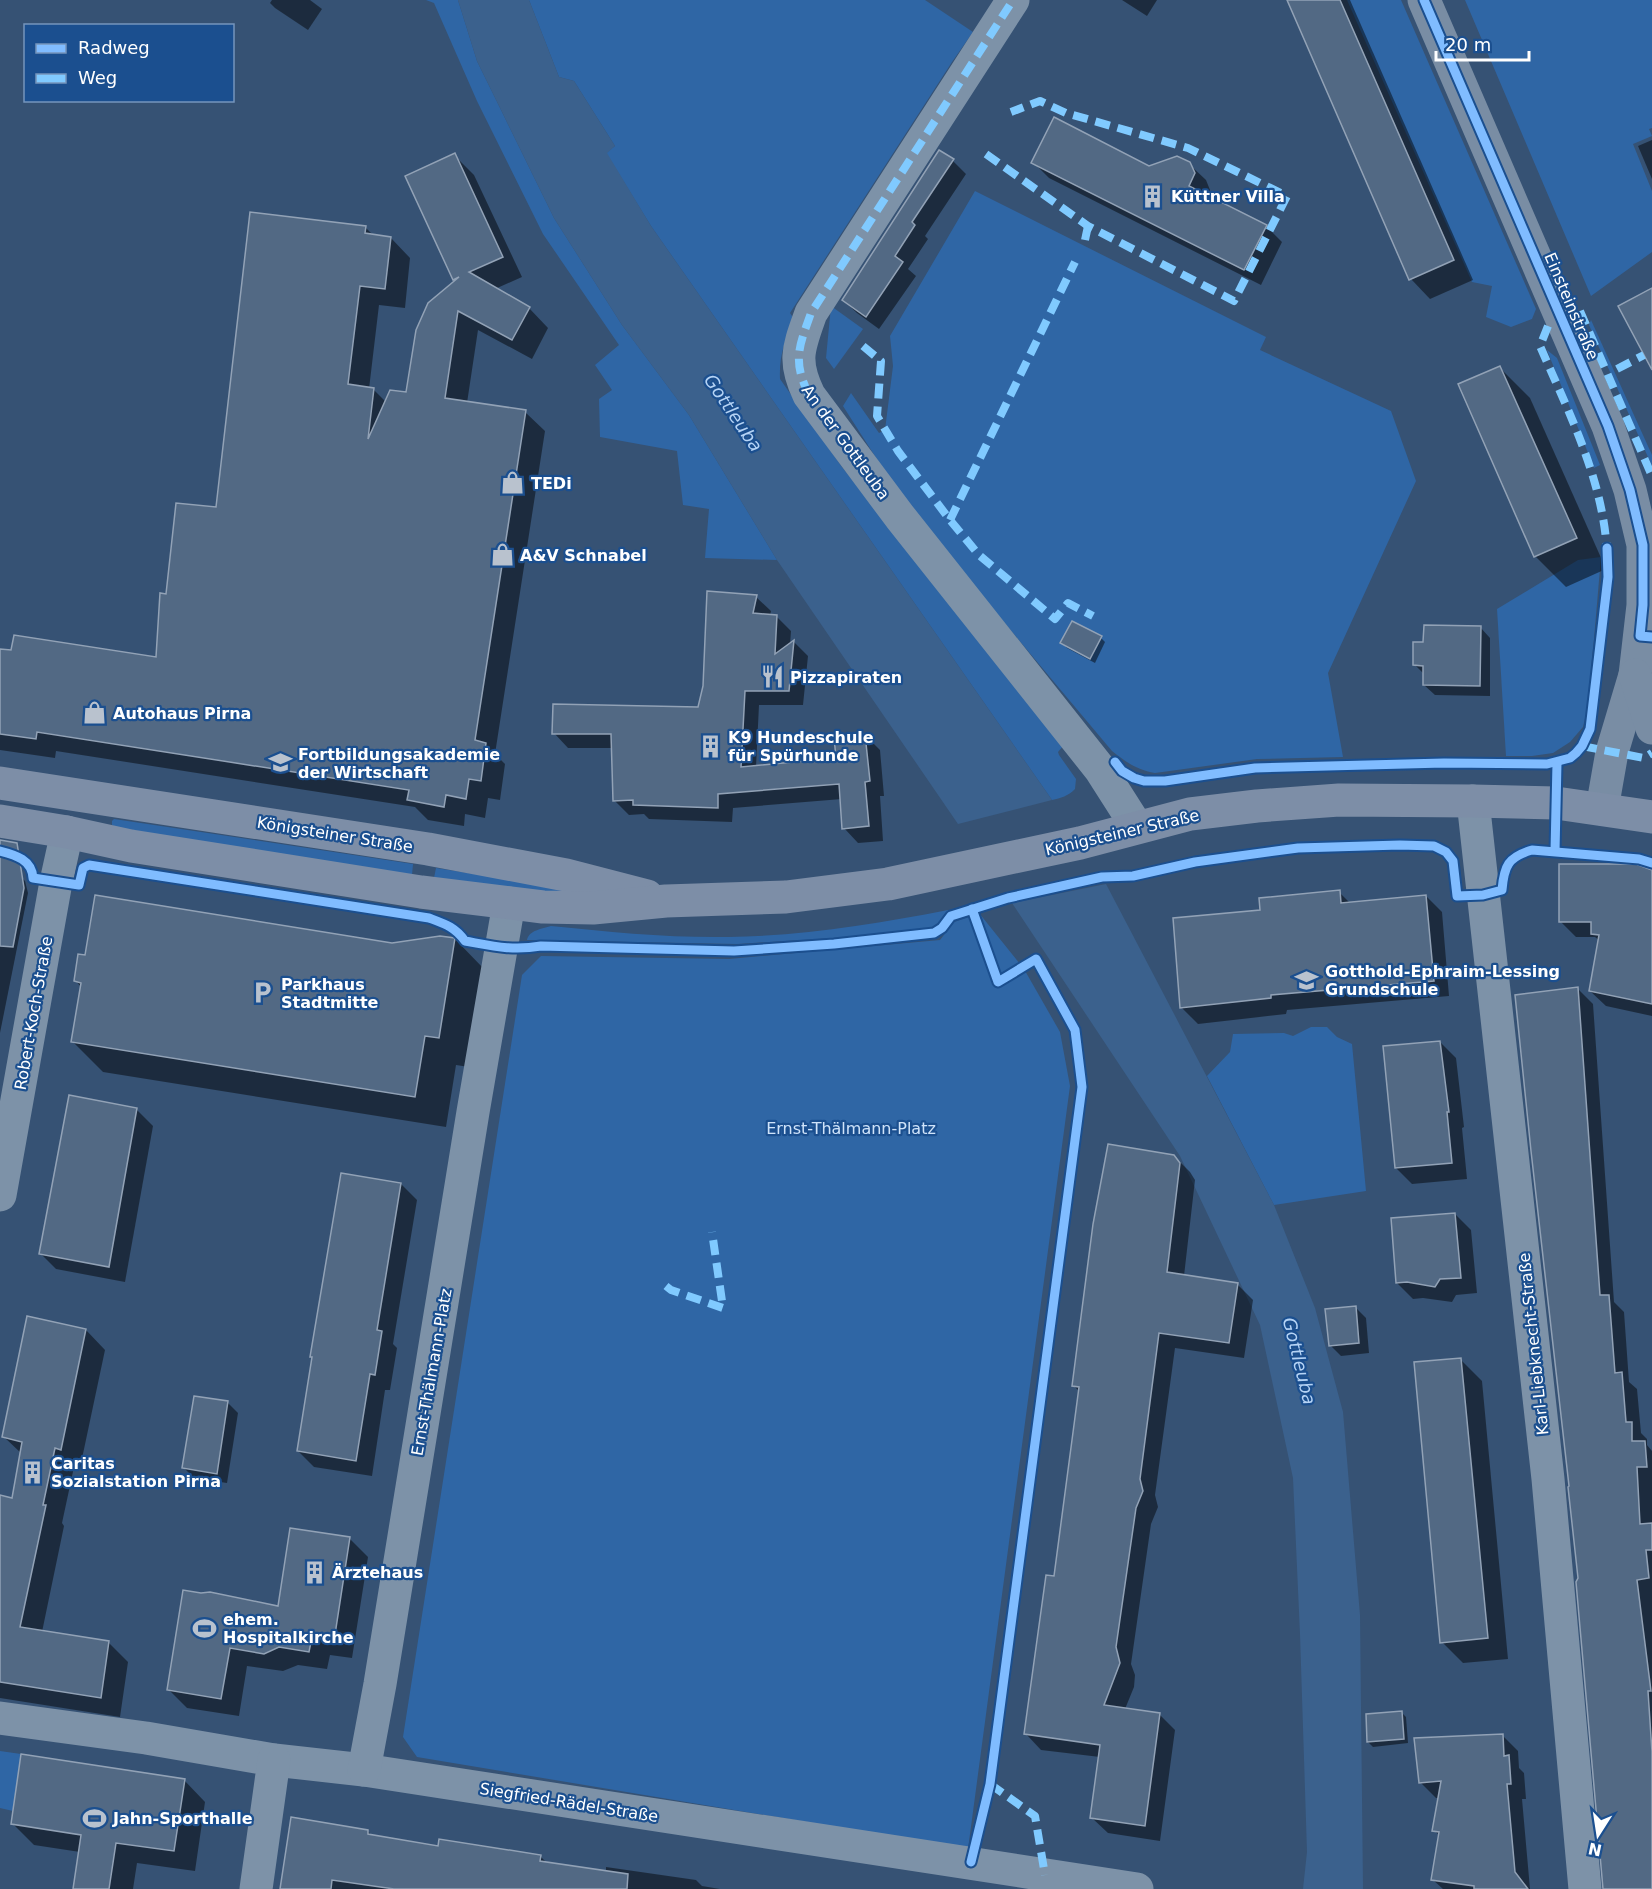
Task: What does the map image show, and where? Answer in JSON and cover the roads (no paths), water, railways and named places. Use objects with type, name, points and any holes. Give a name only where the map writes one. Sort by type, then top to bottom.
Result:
[{"type":"main road","name":"Einsteinstraße","points":[[1424,0],[1608,426],[1630,490],[1643,545],[1643,605],[1646,637],[1612,752],[1602,809]]},
{"type":"main road","points":[[1635,675],[1652,728]]},
{"type":"main road","name":"Königsteiner Straße","points":[[0,783],[428,849],[566,875],[666,901]]},
{"type":"main road","points":[[67,832],[74,796]]},
{"type":"main road","name":"Königsteiner Straße","points":[[0,821],[131,846],[421,892],[543,907],[592,908],[622,907],[666,901],[786,897],[888,884],[1080,843],[1190,814],[1257,806],[1339,800],[1556,803],[1652,817]]},
{"type":"street","name":"An der Gottleuba","points":[[1014,0],[811,313],[801,340],[798,363],[808,395],[900,516],[1100,769],[1137,827]]},
{"type":"street","name":"Karl-Liebknecht-Straße","points":[[1473,801],[1548,1479],[1585,1889]]},
{"type":"street","name":"Robert-Koch-Straße","points":[[0,1194],[67,832]]},
{"type":"street","name":"Ernst-Thälmann-Platz","points":[[364,1770],[500,948],[510,903]]},
{"type":"street","name":"Siegfried-Rädel-Straße","points":[[0,1718],[146,1738],[274,1760],[364,1770],[933,1859],[971,1862],[1088,1886],[1137,1889]]},
{"type":"street","points":[[256,1889],[274,1760]]},
{"type":"water","name":"Gottleuba","points":[[458,0],[529,0],[559,77],[574,81],[615,146],[607,153],[651,226],[1052,800],[958,824],[777,560],[689,415],[622,325],[554,218],[477,61]]},
{"type":"water","name":"Gottleuba","points":[[1106,884],[1274,1205],[1315,1308],[1343,1412],[1360,1615],[1363,1889],[1303,1889],[1307,1852],[1293,1478],[1260,1325],[1180,1156],[1012,903]]},
{"type":"place","name":"Küttner Villa","points":[[1153,196]]},
{"type":"place","name":"TEDi","points":[[513,483]]},
{"type":"place","name":"A&V Schnabel","points":[[502,555]]},
{"type":"place","name":"Pizzapiraten","points":[[772,677]]},
{"type":"place","name":"Autohaus Pirna","points":[[95,713]]},
{"type":"place","name":"K9 Hundeschule für Spürhunde","points":[[710,746]]},
{"type":"place","name":"Fortbildungsakademie der Wirtschaft","points":[[280,763]]},
{"type":"place","name":"Gotthold-Ephraim-Lessing Grundschule","points":[[1307,980]]},
{"type":"place","name":"Parkhaus Stadtmitte","points":[[263,993]]},
{"type":"place","name":"Caritas Sozialstation Pirna","points":[[33,1472]]},
{"type":"place","name":"Ärztehaus","points":[[314,1572]]},
{"type":"place","name":"ehem. Hospitalkirche","points":[[205,1628]]},
{"type":"place","name":"Jahn-Sporthalle","points":[[95,1818]]}]
